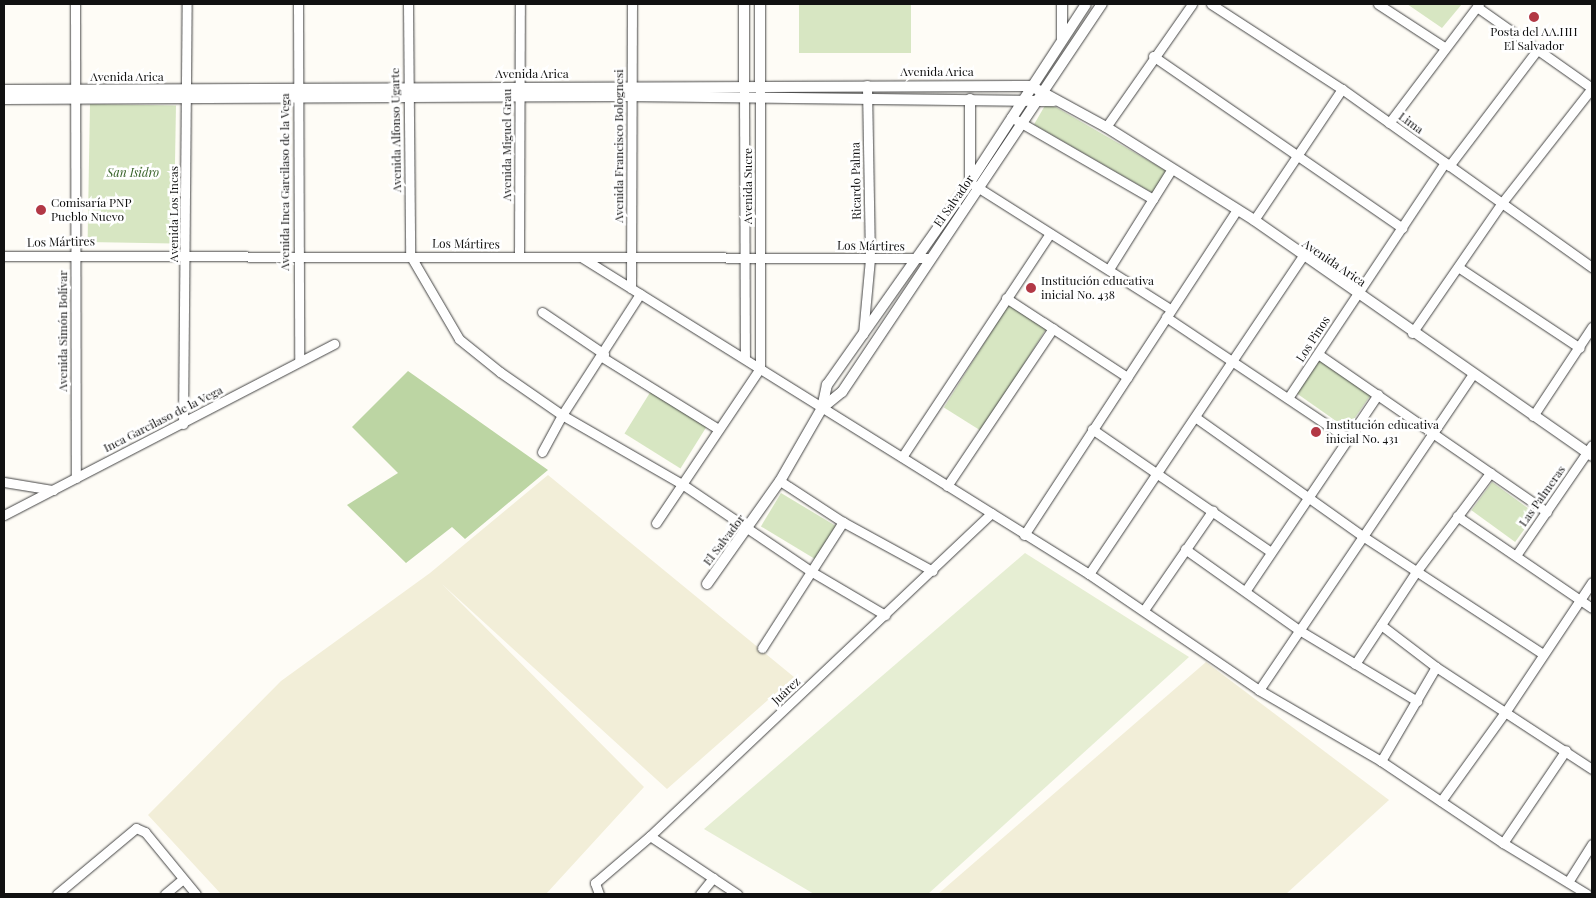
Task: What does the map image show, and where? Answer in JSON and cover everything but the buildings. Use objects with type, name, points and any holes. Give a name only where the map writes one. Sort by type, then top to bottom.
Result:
[{"type":"street","name":"Avenida Simón Bolívar","points":[[75,4],[76,478]]},
{"type":"street","name":"Avenida Los Incas","points":[[183,424],[187,255],[187,4]]},
{"type":"street","name":"Avenida Inca Garcilaso de la Vega","points":[[298,4],[299,361]]},
{"type":"street","name":"Avenida Alfonso Ugarte","points":[[408,4],[410,256]]},
{"type":"street","name":"Avenida Miguel Grau","points":[[520,4],[520,256]]},
{"type":"street","name":"Avenida Francisco Bolognesi","points":[[631,288],[632,4]]},
{"type":"street","name":"Avenida Sucre","points":[[744,4],[745,358]]},
{"type":"street","name":"Avenida Sucre","points":[[760,4],[760,368]]},
{"type":"street","points":[[1062,4],[1062,39]]},
{"type":"street","name":"El Salvador","points":[[822,408],[842,392],[974,185],[1011,117],[1086,4]]},
{"type":"street","name":"El Salvador","points":[[707,584],[748,530],[780,481],[822,408],[827,385],[915,259],[1023,123],[1102,4]]},
{"type":"street","points":[[1106,126],[1153,56],[1192,4]]},
{"type":"street","name":"Lima","points":[[1211,4],[1342,89],[1592,267]]},
{"type":"street","points":[[1378,4],[1444,48]]},
{"type":"street","points":[[1389,123],[1444,48],[1478,6],[1592,88],[1501,204],[1412,333]]},
{"type":"street","name":"Los Pinos","points":[[1288,398],[1402,228],[1447,165],[1537,50]]},
{"type":"street","points":[[1153,56],[1402,228]]},
{"type":"street","name":"Avenida Arica","points":[[760,92],[867,85],[1031,86],[1046,91],[1054,101],[1106,126],[1171,170],[1236,211],[1254,220],[1302,257],[1358,294],[1472,375],[1590,451]]},
{"type":"street","name":"Ricardo Palma","points":[[863,336],[870,258],[867,85]]},
{"type":"street","points":[[1254,220],[1342,89]]},
{"type":"street","name":"Avenida Arica","points":[[4,90],[75,94]]},
{"type":"street","name":"Avenida Arica","points":[[4,99],[75,94],[632,91],[760,92],[867,98],[1022,100],[1037,103],[1054,101]]},
{"type":"street","points":[[970,99],[974,185],[1109,269],[1232,361],[1348,439]]},
{"type":"street","points":[[1011,117],[1153,199]]},
{"type":"street","points":[[1109,269],[1171,170]]},
{"type":"street","points":[[1024,535],[1236,211]]},
{"type":"street","points":[[902,457],[1050,233]]},
{"type":"street","name":"Los Mártires","points":[[4,256],[75,254],[929,258]]},
{"type":"street","points":[[410,256],[459,339],[500,372],[562,415],[682,484],[812,572],[885,615]]},
{"type":"street","points":[[581,257],[1089,574],[1259,690],[1381,761],[1503,843],[1587,894]]},
{"type":"street","points":[[1089,574],[1302,257]]},
{"type":"street","points":[[1458,267],[1580,348]]},
{"type":"street","points":[[542,452],[562,415],[603,355],[640,294]]},
{"type":"street","points":[[1006,298],[1127,377]]},
{"type":"street","points":[[542,312],[603,355],[718,429]]},
{"type":"street","points":[[947,486],[1053,328]]},
{"type":"street","points":[[1533,416],[1592,328]]},
{"type":"street","name":"Inca Garcilaso de la Vega","points":[[4,515],[183,424],[334,344]]},
{"type":"street","points":[[1318,354],[1434,431],[1490,473],[1547,512]]},
{"type":"street","points":[[656,523],[760,368]]},
{"type":"street","points":[[1259,690],[1361,535],[1472,375]]},
{"type":"street","points":[[1246,590],[1378,394]]},
{"type":"street","points":[[1195,416],[1361,535],[1543,654]]},
{"type":"street","points":[[1092,429],[1157,471],[1271,552]]},
{"type":"street","name":"Las Palmeras","points":[[1517,554],[1590,451]]},
{"type":"street","points":[[1355,664],[1416,572],[1490,473]]},
{"type":"street","points":[[780,481],[843,522],[933,571]]},
{"type":"street","points":[[4,482],[53,490]]},
{"type":"street","points":[[1144,610],[1213,510]]},
{"type":"street","name":"Juárez","points":[[599,894],[595,883],[650,836],[933,571],[991,513]]},
{"type":"street","points":[[1457,516],[1517,554],[1592,608]]},
{"type":"street","points":[[762,648],[843,522]]},
{"type":"street","points":[[1186,549],[1246,590],[1299,630],[1417,701]]},
{"type":"street","points":[[1441,801],[1506,711],[1592,582]]},
{"type":"street","points":[[1381,625],[1436,667],[1592,768]]},
{"type":"street","points":[[1381,761],[1436,667]]},
{"type":"street","points":[[1503,843],[1566,750]]},
{"type":"street","points":[[57,894],[136,828],[145,832],[196,894]]},
{"type":"street","points":[[650,836],[737,894]]},
{"type":"street","points":[[1568,882],[1592,844]]},
{"type":"street","points":[[700,894],[713,878]]},
{"type":"street","points":[[165,894],[183,879]]},
{"type":"shaded area","points":[[548,475],[794,677],[667,789],[442,584],[644,787],[546,894],[221,894],[148,815],[281,681],[430,573]]},
{"type":"shaded area","points":[[1206,662],[1389,800],[1286,894],[938,894]]},
{"type":"green space","points":[[799,4],[911,4],[911,53],[799,53]]},
{"type":"green space","points":[[1407,4],[1462,4],[1442,28]]},
{"type":"green space","points":[[1047,102],[1166,170],[1153,193],[1034,125]]},
{"type":"green space","name":"San Isidro","points":[[90,104],[176,106],[174,243],[88,242]]},
{"type":"green space","points":[[1008,305],[1046,329],[982,431],[944,408]]},
{"type":"green space","points":[[1319,359],[1371,395],[1347,429],[1295,393]]},
{"type":"green space","points":[[408,371],[548,470],[465,539],[452,527],[406,563],[347,505],[398,473],[352,427]]},
{"type":"green space","points":[[651,391],[707,426],[680,468],[625,433]]},
{"type":"green space","points":[[1492,482],[1536,514],[1515,542],[1471,510]]},
{"type":"green space","points":[[781,493],[838,527],[817,560],[761,526]]},
{"type":"green space","points":[[1025,553],[1189,657],[928,894],[814,894],[704,829]]},
{"type":"place","name":"Posta del AA.HH El Salvador","points":[[1534,17]]},
{"type":"place","name":"Comisaría PNP Pueblo Nuevo","points":[[41,210]]},
{"type":"place","name":"Institución educativa inicial No. 438","points":[[1031,288]]},
{"type":"place","name":"Institución educativa inicial No. 431","points":[[1316,432]]}]
